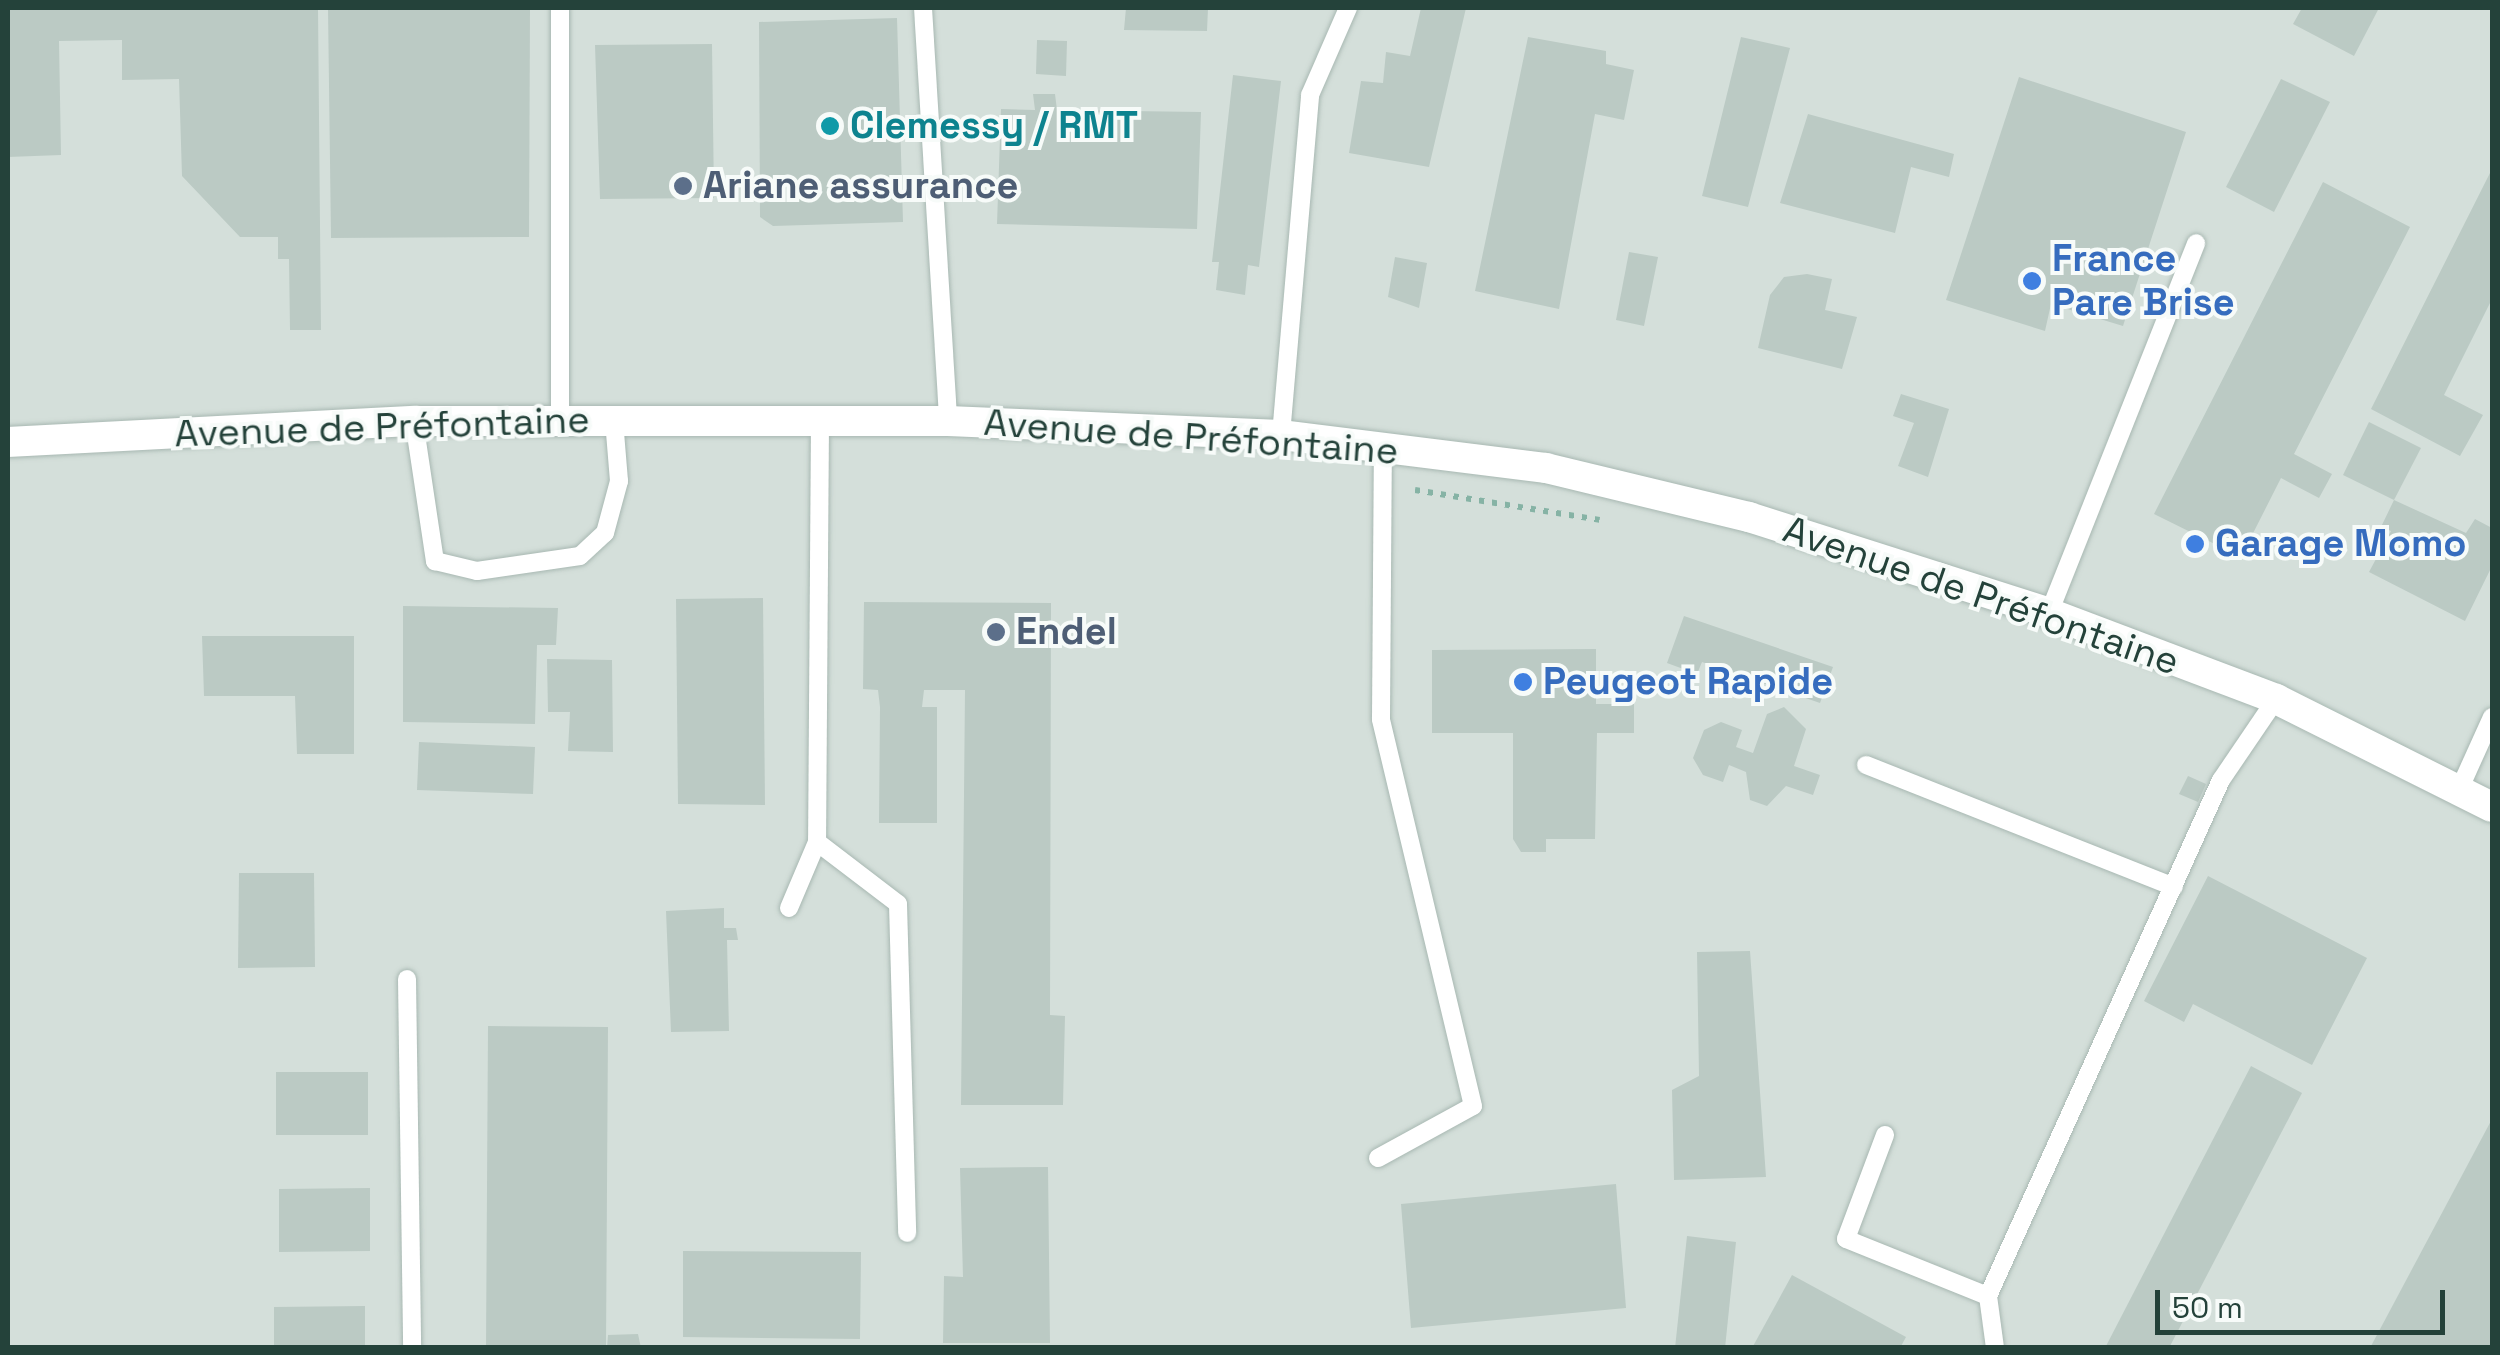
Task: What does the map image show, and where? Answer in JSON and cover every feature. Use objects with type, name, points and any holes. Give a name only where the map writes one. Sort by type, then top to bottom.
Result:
[{"type":"main road","name":"Avenue de Préfontaine","points":[[8,442],[414,421],[948,421],[1281,435],[1546,468],[1749,517],[2048,614],[2276,699],[2492,808]]},
{"type":"lane","points":[[560,8],[560,420]]},
{"type":"lane","points":[[922,8],[948,421]]},
{"type":"lane","points":[[1281,435],[1310,95],[1348,8]]},
{"type":"lane","points":[[2048,614],[2196,243]]},
{"type":"lane","points":[[414,421],[434,562],[477,572],[580,556],[605,533],[619,482],[614,420]]},
{"type":"lane","points":[[789,908],[817,842],[820,421]]},
{"type":"lane","points":[[1378,1158],[1473,1106],[1381,719],[1383,447]]},
{"type":"lane","points":[[1995,1348],[1988,1296],[2221,780],[2276,699]]},
{"type":"lane","points":[[2459,790],[2492,717]]},
{"type":"lane","points":[[1866,765],[2174,887]]},
{"type":"lane","points":[[817,842],[898,904],[907,1232]]},
{"type":"lane","points":[[407,980],[412,1348]]},
{"type":"lane","points":[[1884,1135],[1846,1240],[1988,1296]]},
{"type":"path","points":[[1383,485],[1624,524]]},
{"type":"shaded area","points":[[8,8],[2492,8],[2492,1347],[8,1348]]},
{"type":"building","points":[[8,8],[318,8],[321,330],[290,330],[289,259],[278,259],[278,237],[240,237],[182,176],[179,79],[122,80],[122,40],[59,41],[61,155],[8,157]]},
{"type":"building","points":[[328,8],[530,8],[529,237],[331,238]]},
{"type":"building","points":[[1126,8],[1208,8],[1207,31],[1124,30]]},
{"type":"building","points":[[1421,8],[1466,8],[1429,167],[1349,153],[1361,81],[1383,83],[1386,52],[1410,56]]},
{"type":"building","points":[[2302,8],[2379,8],[2354,56],[2293,24]]},
{"type":"building","name":"Clemessy / RMT","points":[[897,18],[903,222],[773,226],[760,217],[759,22]]},
{"type":"building","points":[[1528,37],[1606,51],[1606,64],[1634,70],[1624,120],[1595,114],[1559,309],[1475,291]]},
{"type":"building","points":[[1741,37],[1790,48],[1748,207],[1702,196]]},
{"type":"building","points":[[1037,40],[1067,41],[1066,76],[1036,74]]},
{"type":"building","points":[[712,44],[714,198],[600,199],[595,45]]},
{"type":"building","points":[[1233,75],[1281,81],[1259,267],[1248,265],[1245,295],[1216,290],[1219,262],[1212,262]]},
{"type":"building","points":[[2019,77],[2186,132],[2123,326],[2051,304],[2045,331],[1946,300]]},
{"type":"building","points":[[2281,79],[2330,102],[2274,212],[2226,187]]},
{"type":"building","points":[[1033,94],[1055,94],[1057,110],[1201,112],[1197,229],[997,224],[1001,109],[1035,110]]},
{"type":"building","points":[[1808,114],[1954,154],[1949,177],[1911,167],[1895,233],[1780,203]]},
{"type":"building","points":[[2492,169],[2492,299],[2444,395],[2483,415],[2460,456],[2371,409]]},
{"type":"building","points":[[2323,182],[2410,227],[2294,454],[2332,474],[2319,498],[2281,478],[2241,557],[2154,514]]},
{"type":"building","points":[[1629,252],[1658,257],[1644,326],[1616,320]]},
{"type":"building","points":[[1395,257],[1427,263],[1419,308],[1388,297]]},
{"type":"building","points":[[1807,274],[1832,279],[1825,310],[1857,317],[1842,369],[1758,348],[1770,295],[1784,277]]},
{"type":"building","points":[[1901,394],[1949,409],[1928,477],[1898,466],[1914,423],[1893,416]]},
{"type":"building","points":[[2369,422],[2421,448],[2394,500],[2343,475]]},
{"type":"building","points":[[2394,500],[2466,533],[2475,519],[2492,528],[2492,566],[2465,621],[2369,572],[2391,531],[2381,527]]},
{"type":"building","points":[[763,598],[765,805],[678,804],[676,599]]},
{"type":"building","points":[[864,602],[1051,603],[1050,1015],[1065,1016],[1063,1105],[961,1105],[965,690],[924,690],[922,707],[937,707],[937,823],[879,823],[880,707],[878,690],[863,689]]},
{"type":"building","points":[[403,606],[558,608],[556,645],[537,645],[535,724],[403,722]]},
{"type":"building","points":[[1684,616],[1833,667],[1820,703],[1702,662],[1697,674],[1667,663]]},
{"type":"building","points":[[202,636],[354,636],[354,754],[297,754],[295,696],[204,696]]},
{"type":"building","points":[[1596,649],[1596,704],[1634,704],[1634,733],[1597,733],[1595,839],[1546,839],[1546,852],[1521,852],[1513,839],[1513,733],[1432,733],[1432,650]]},
{"type":"building","points":[[547,659],[612,660],[613,752],[568,751],[570,712],[548,712]]},
{"type":"building","points":[[1784,707],[1806,729],[1794,766],[1820,775],[1813,795],[1786,786],[1767,806],[1750,800],[1746,772],[1729,765],[1723,782],[1703,775],[1693,758],[1704,730],[1721,722],[1742,730],[1736,747],[1753,753],[1767,714]]},
{"type":"building","points":[[419,742],[535,747],[533,794],[417,790]]},
{"type":"building","points":[[2188,776],[2206,784],[2198,802],[2179,794]]},
{"type":"building","points":[[239,873],[314,873],[315,967],[238,968]]},
{"type":"building","points":[[2208,876],[2367,958],[2312,1065],[2193,1004],[2184,1022],[2144,1001]]},
{"type":"building","points":[[724,908],[724,928],[736,928],[738,940],[727,940],[729,1031],[671,1032],[666,911]]},
{"type":"building","points":[[1750,951],[1766,1177],[1674,1180],[1672,1090],[1699,1076],[1697,952]]},
{"type":"building","points":[[488,1026],[608,1027],[606,1348],[486,1348]]},
{"type":"building","points":[[2251,1066],[2302,1093],[2169,1348],[2105,1348]]},
{"type":"building","points":[[276,1072],[368,1072],[368,1135],[276,1135]]},
{"type":"building","points":[[2492,1119],[2492,1348],[2370,1348]]},
{"type":"building","points":[[1048,1167],[1050,1343],[943,1343],[944,1276],[963,1277],[960,1168]]},
{"type":"building","points":[[1616,1184],[1626,1308],[1411,1328],[1401,1204]]},
{"type":"building","points":[[370,1188],[370,1251],[279,1252],[279,1189]]},
{"type":"building","points":[[1687,1236],[1736,1242],[1725,1348],[1675,1348]]},
{"type":"building","points":[[683,1251],[861,1252],[860,1339],[683,1337]]},
{"type":"building","points":[[1792,1275],[1906,1337],[1900,1348],[1752,1348]]},
{"type":"building","points":[[365,1306],[365,1348],[274,1348],[274,1307]]},
{"type":"building","points":[[638,1334],[641,1348],[607,1348],[608,1335]]},
{"type":"place","name":"Clemessy / RMT","points":[[830,126]]},
{"type":"place","name":"Ariane assurance","points":[[683,186]]},
{"type":"place","name":"France Pare Brise","points":[[2032,281]]},
{"type":"place","name":"Garage Momo","points":[[2195,544]]},
{"type":"place","name":"Endel","points":[[996,632]]},
{"type":"place","name":"Peugeot Rapide","points":[[1523,682]]}]
